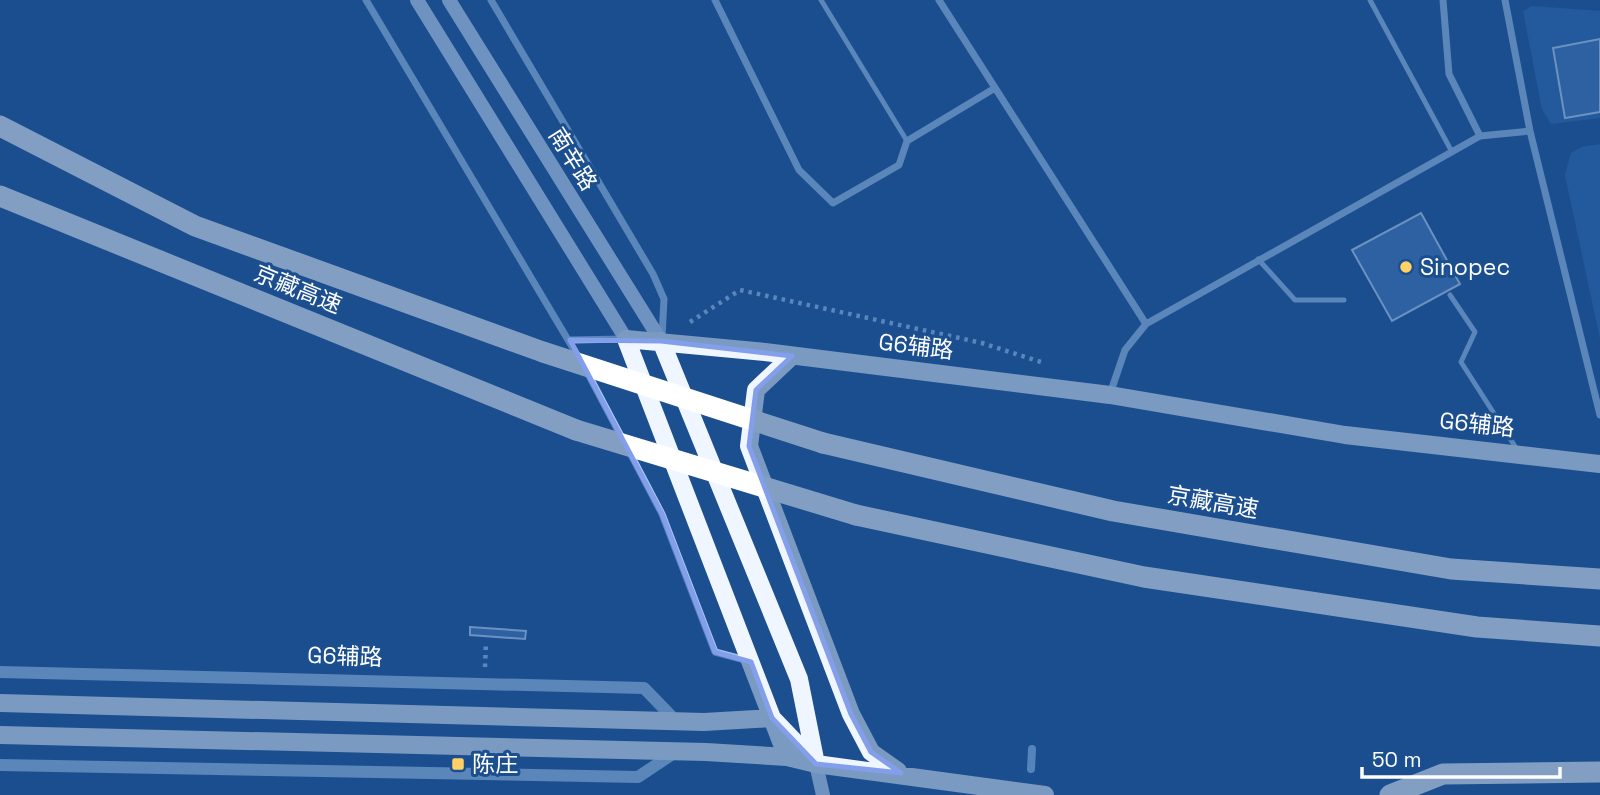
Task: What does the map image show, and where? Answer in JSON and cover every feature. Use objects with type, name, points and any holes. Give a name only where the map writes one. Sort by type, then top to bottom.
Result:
[{"type":"highway","name":"京藏高速","points":[[0,126],[195,226],[543,352],[823,443],[1113,511],[1451,569],[1600,579]]},
{"type":"highway","name":"京藏高速","points":[[0,196],[576,429],[856,515],[1144,577],[1478,627],[1600,636]]},
{"type":"highway","points":[[1390,795],[1443,774],[1600,772]]},
{"type":"main road","points":[[417,0],[626,339],[787,757]]},
{"type":"main road","name":"南辛路","points":[[449,0],[661,341]]},
{"type":"main road","name":"G6辅路","points":[[626,339],[792,356],[1110,395],[1345,435],[1600,464]]},
{"type":"main road","points":[[661,341],[799,679],[823,795]]},
{"type":"main road","points":[[792,356],[756,390],[749,446],[851,714],[871,752],[901,773]]},
{"type":"main road","points":[[0,703],[676,721],[772,718],[816,764]]},
{"type":"main road","points":[[0,735],[677,751],[787,757],[816,764],[901,773],[1045,795]]},
{"type":"street","points":[[366,0],[570,340],[662,514],[715,652],[751,662]]},
{"type":"street","points":[[491,0],[653,274],[664,299],[661,341]]},
{"type":"street","points":[[715,0],[799,170],[833,203],[899,165],[907,141],[995,88]]},
{"type":"street","points":[[939,0],[1146,324]]},
{"type":"street","points":[[1443,0],[1449,74],[1480,136]]},
{"type":"street","points":[[1505,0],[1530,131],[1600,415]]},
{"type":"street","points":[[1110,395],[1125,350],[1146,324],[1258,258],[1480,136],[1530,131]]},
{"type":"street","points":[[570,340],[626,339]]},
{"type":"street","name":"G6辅路","points":[[0,672],[644,688],[676,721]]},
{"type":"street","points":[[0,765],[638,777],[677,751]]},
{"type":"lane","points":[[821,0],[907,141]]},
{"type":"lane","points":[[1370,0],[1452,152]]},
{"type":"lane","points":[[1258,258],[1295,300],[1344,300]]},
{"type":"lane","points":[[1450,295],[1475,332],[1461,362],[1520,453]]},
{"type":"highlighted area","points":[[570,340],[661,341],[792,356],[756,390],[749,446],[851,714],[871,752],[901,773],[816,764],[772,718],[751,662],[715,652],[662,514]]},
{"type":"shaded area","points":[[1532,6],[1600,11],[1600,118],[1551,124],[1542,109],[1523,11]]},
{"type":"shaded area","points":[[1600,144],[1600,339],[1565,175],[1571,153],[1582,147]]},
{"type":"building","points":[[1600,39],[1600,112],[1565,118],[1553,48]]},
{"type":"building","name":"Sinopec","points":[[1421,213],[1460,284],[1392,321],[1352,250]]},
{"type":"building","points":[[470,627],[526,631],[525,639],[470,635]]},
{"type":"waterway","points":[[1031,769],[1032,749]]},
{"type":"place","name":"Sinopec","points":[[1406,267]]},
{"type":"place","name":"陈庄","points":[[458,764]]}]
